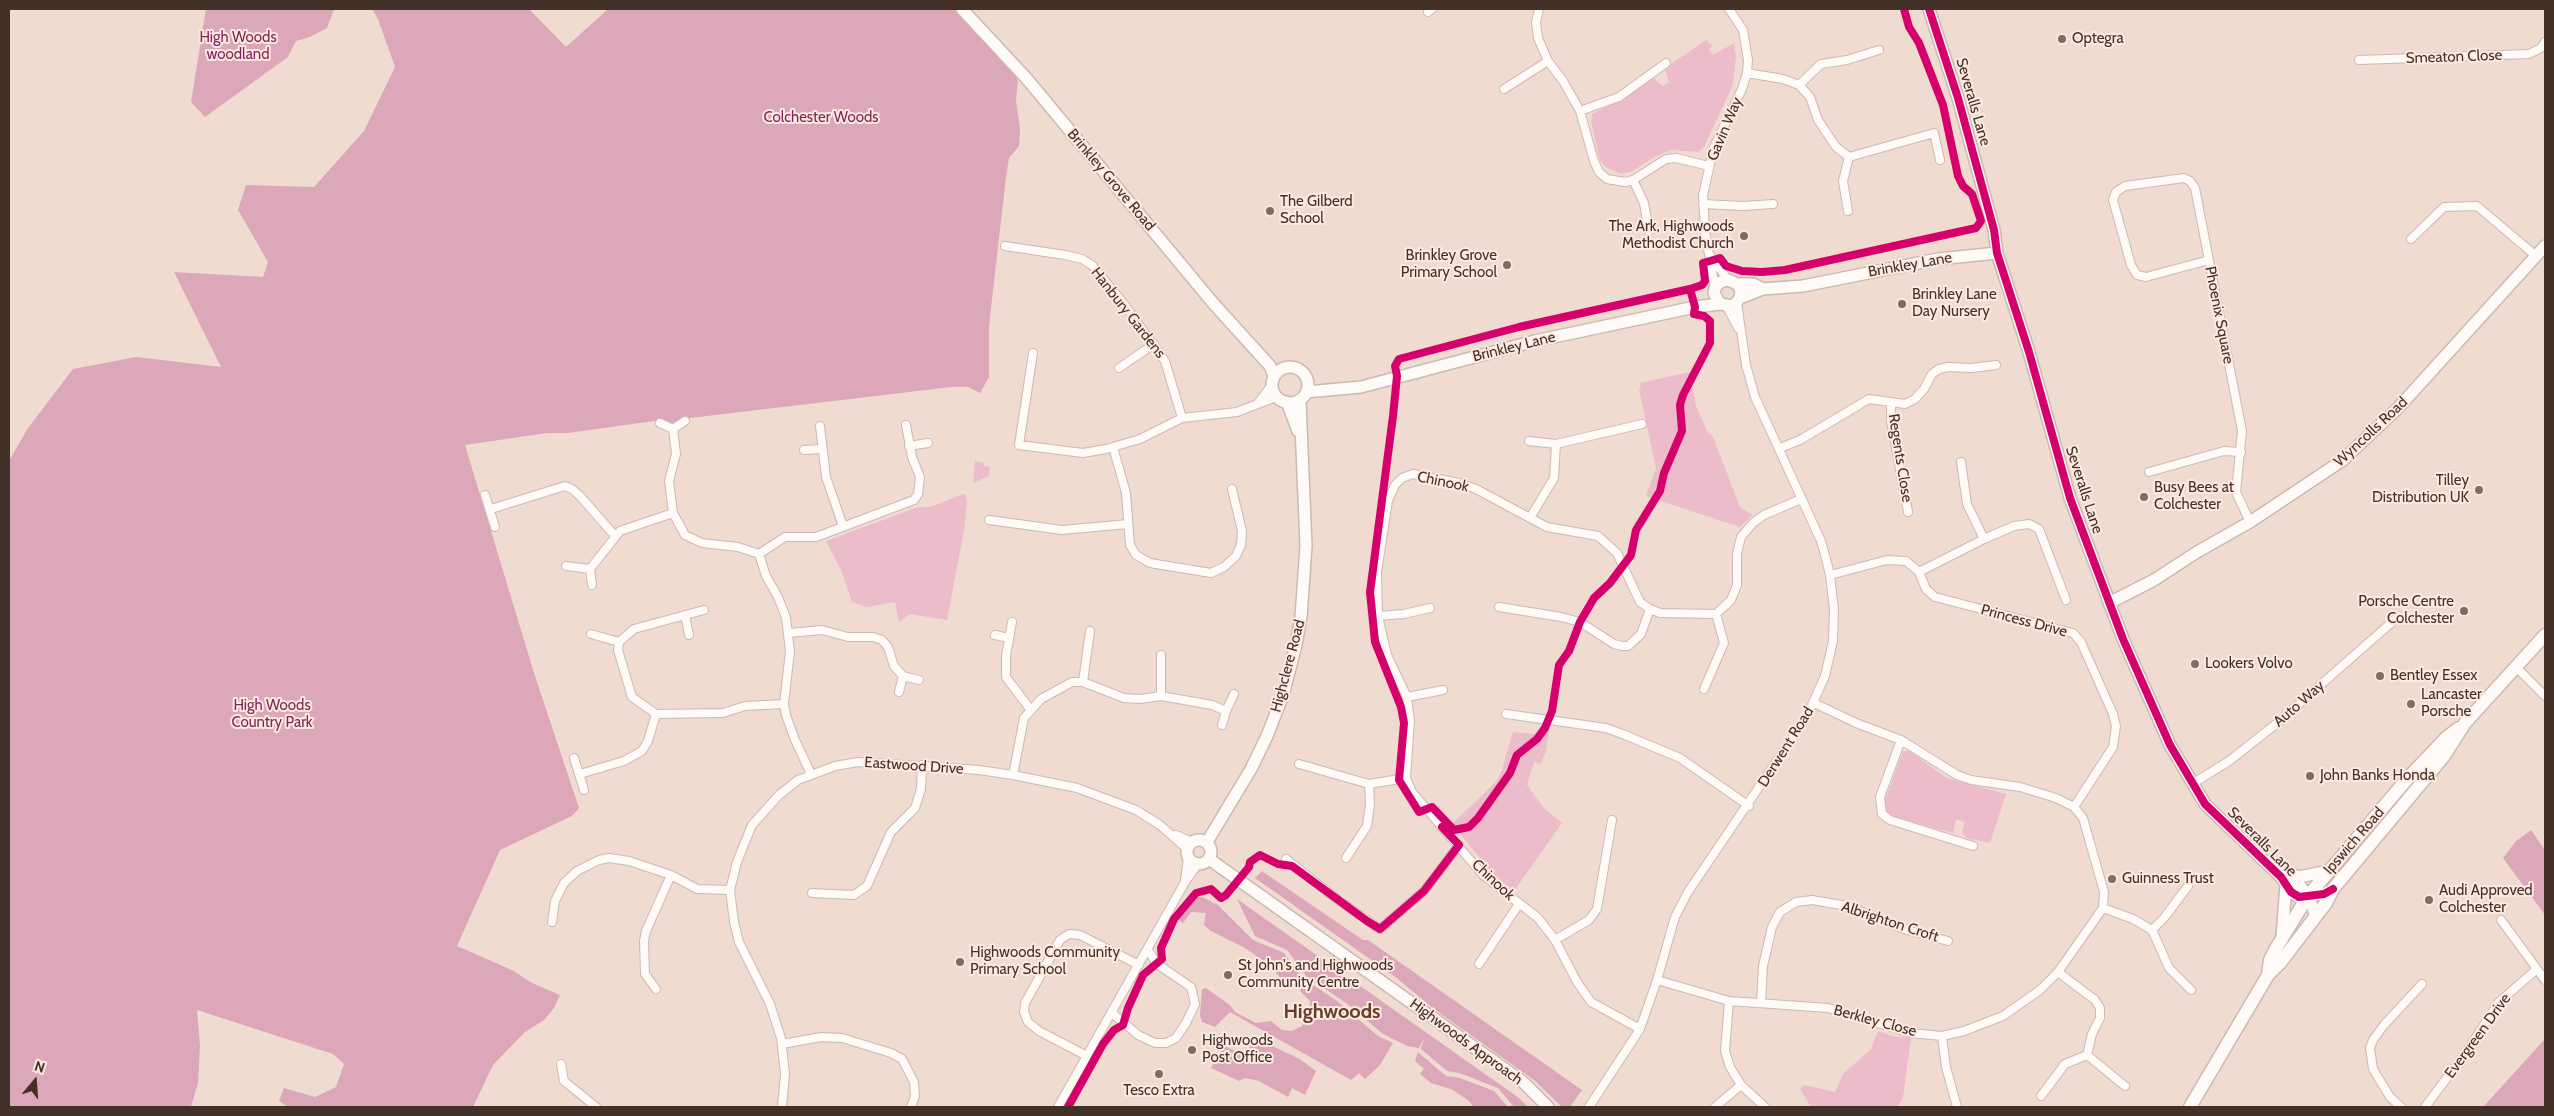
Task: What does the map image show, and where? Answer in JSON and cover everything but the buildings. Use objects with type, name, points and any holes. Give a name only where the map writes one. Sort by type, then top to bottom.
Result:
[{"type":"main road","name":"Ipswich Road","points":[[2268,975],[2270,960],[2282,937],[2308,896],[2328,871],[2447,737],[2465,723],[2545,635]]},
{"type":"main road","name":"Ipswich Road","points":[[2190,1107],[2268,975],[2280,963],[2316,916],[2331,896],[2333,889],[2444,756],[2465,723]]},
{"type":"street","name":"Brinkley Grove Road","points":[[962,9],[1026,79],[1257,354],[1270,366],[1273,380],[1282,400]]},
{"type":"street","points":[[1539,9],[1536,22],[1538,38],[1548,61],[1563,81],[1580,111],[1599,172],[1616,181],[1634,180],[1666,159],[1676,158],[1709,166]]},
{"type":"street","name":"Gavin Way","points":[[1715,290],[1705,232],[1703,204],[1714,147],[1747,73],[1748,60],[1743,30],[1729,9]]},
{"type":"street","name":"Severalls Lane","points":[[1929,9],[1961,107],[1994,230],[1998,253],[2029,352],[2070,498],[2109,603],[2170,745],[2205,804],[2298,897],[2308,896]]},
{"type":"street","name":"Smeaton Close","points":[[2359,60],[2529,54],[2540,48],[2545,42]]},
{"type":"street","points":[[1799,85],[1821,64],[1847,60],[1879,50]]},
{"type":"street","points":[[1504,89],[1548,61]]},
{"type":"street","points":[[1580,111],[1619,97],[1666,63]]},
{"type":"street","points":[[1747,73],[1782,79],[1799,85],[1810,97],[1818,120],[1836,147],[1849,156],[1934,133],[1940,160]]},
{"type":"street","points":[[1848,211],[1843,181],[1849,156]]},
{"type":"street","name":"Phoenix Square","points":[[2209,260],[2146,277],[2137,275],[2131,265],[2113,200],[2116,192],[2125,186],[2184,178],[2190,181],[2195,188],[2209,260],[2242,431],[2236,492],[2250,522]]},
{"type":"street","points":[[1634,180],[1644,203],[1649,231]]},
{"type":"street","points":[[1703,204],[1743,206],[1773,204]]},
{"type":"street","points":[[2411,239],[2444,207],[2477,206],[2536,256]]},
{"type":"street","name":"Hanbury Gardens","points":[[1005,246],[1066,254],[1082,259],[1092,265],[1124,304],[1165,361],[1182,418]]},
{"type":"street","name":"Wyncolls Road","points":[[2109,603],[2154,580],[2250,522],[2316,480],[2364,443],[2545,246]]},
{"type":"street","name":"Brinkley Lane","points":[[1304,392],[1361,387],[1535,341],[1695,307],[1731,303],[1763,289],[1803,286],[1938,260],[1998,253]]},
{"type":"street","points":[[1709,254],[1740,290],[1731,303],[1715,290]]},
{"type":"street","name":"Brinkley Lane","points":[[1695,307],[1715,290],[1720,282],[1753,284],[1763,289]]},
{"type":"street","name":"Derwent Road","points":[[1589,1107],[1640,1029],[1657,980],[1670,933],[1682,904],[1748,806],[1814,702],[1824,676],[1833,641],[1834,610],[1830,575],[1821,541],[1755,397],[1740,332],[1731,303]]},
{"type":"street","points":[[1119,368],[1154,344]]},
{"type":"street","points":[[1033,353],[1018,445],[1083,452],[1113,447],[1140,439],[1182,418],[1237,412],[1257,404],[1282,400],[1304,392]]},
{"type":"street","name":"Brinkley Grove Road","points":[[1257,354],[1274,360],[1285,368],[1298,369],[1304,392]]},
{"type":"street","name":"Regents Close","points":[[1780,448],[1800,440],[1869,399],[1879,399],[1892,404],[1905,404],[1915,399],[1924,389],[1932,374],[1939,369],[1948,366],[1971,368],[1996,365]]},
{"type":"street","points":[[1257,404],[1273,380],[1285,368]]},
{"type":"street","name":"Highclere Road","points":[[1207,842],[1251,769],[1267,736],[1283,695],[1296,645],[1302,610],[1306,546],[1302,442],[1304,392]]},
{"type":"street","name":"Highclere Road","points":[[1282,400],[1302,442]]},
{"type":"street","name":"Regents Close","points":[[1892,404],[1891,421],[1897,444],[1908,512]]},
{"type":"street","points":[[673,429],[684,421]]},
{"type":"street","points":[[660,423],[673,429]]},
{"type":"street","points":[[1528,441],[1556,444],[1642,424]]},
{"type":"street","points":[[760,554],[784,537],[816,537],[914,500],[920,484],[909,446],[906,425]]},
{"type":"street","points":[[820,426],[826,477],[843,526]]},
{"type":"street","points":[[673,429],[676,454],[669,481],[673,512],[685,536],[693,541],[738,547],[760,554]]},
{"type":"street","points":[[909,446],[928,443]]},
{"type":"street","points":[[1530,518],[1554,478],[1556,444]]},
{"type":"street","points":[[1113,447],[1126,493],[1130,544],[1136,555],[1150,563],[1170,568],[1211,573],[1224,567],[1236,556],[1241,545],[1242,530],[1232,489]]},
{"type":"street","points":[[804,450],[822,449]]},
{"type":"street","points":[[2149,472],[2224,451],[2240,452]]},
{"type":"street","points":[[1961,462],[1968,504],[1984,539]]},
{"type":"street","name":"Chinook","points":[[1640,1029],[1610,1015],[1590,1002],[1555,940],[1538,918],[1483,875],[1412,792],[1406,778],[1410,721],[1407,697],[1387,655],[1378,616],[1377,572],[1388,501],[1395,485],[1402,478],[1413,474],[1459,483],[1476,489],[1546,527],[1598,536],[1618,553],[1640,602],[1650,609]]},
{"type":"street","points":[[491,509],[564,486],[572,488],[615,536]]},
{"type":"street","points":[[485,495],[491,509],[495,527]]},
{"type":"street","points":[[1499,607],[1580,622],[1614,644],[1628,646],[1641,634],[1650,609],[1660,613],[1716,614],[1731,600],[1737,585],[1737,554],[1741,537],[1752,523],[1764,515],[1801,499]]},
{"type":"street","points":[[592,585],[590,569],[620,531],[673,512]]},
{"type":"street","points":[[990,520],[1062,530],[1128,524]]},
{"type":"street","points":[[1830,575],[1887,560],[1906,561],[1919,572],[1984,539],[2014,526],[2029,524],[2038,529],[2066,600]]},
{"type":"street","points":[[760,554],[766,576],[782,606],[789,634],[790,651],[784,704],[795,740],[811,774]]},
{"type":"street","points":[[566,566],[590,569]]},
{"type":"street","name":"Princess Drive","points":[[1919,572],[1926,589],[1935,597],[2073,633],[2081,642],[2113,714],[2116,726],[2113,747],[2074,807]]},
{"type":"street","points":[[1378,616],[1404,614],[1430,608]]},
{"type":"street","points":[[704,610],[634,629],[619,642],[622,662],[632,697],[656,714],[723,713],[745,706],[784,704]]},
{"type":"street","points":[[1704,689],[1724,643],[1716,614]]},
{"type":"street","points":[[685,615],[690,635]]},
{"type":"street","name":"Auto Way","points":[[2192,784],[2229,761],[2276,724],[2399,616]]},
{"type":"street","points":[[1012,622],[1006,677],[1030,709]]},
{"type":"street","points":[[789,634],[822,630],[859,639],[872,637],[882,640],[888,647],[894,666],[903,676],[919,680]]},
{"type":"street","points":[[1083,682],[1090,631]]},
{"type":"street","points":[[591,634],[619,642]]},
{"type":"street","points":[[995,635],[1009,638]]},
{"type":"street","points":[[1161,655],[1161,696]]},
{"type":"street","points":[[2516,667],[2545,696]]},
{"type":"street","points":[[899,692],[903,676]]},
{"type":"street","points":[[1013,775],[1020,730],[1030,709],[1055,690],[1072,682],[1083,682],[1124,698],[1140,699],[1161,696],[1186,698],[1226,711]]},
{"type":"street","points":[[1407,697],[1443,690]]},
{"type":"street","points":[[1222,725],[1234,694]]},
{"type":"street","points":[[1814,702],[1856,723],[1901,740],[1957,775],[1971,780],[2020,788],[2056,798],[2074,807],[2083,818],[2104,892],[2103,908],[2152,930],[2169,968],[2191,990]]},
{"type":"street","points":[[580,774],[629,759],[642,751],[648,741],[656,714]]},
{"type":"street","points":[[1506,714],[1606,728],[1634,738],[1680,758],[1748,806]]},
{"type":"street","points":[[1901,740],[1880,797],[1882,814],[1890,820],[1973,846]]},
{"type":"street","points":[[574,758],[584,790]]},
{"type":"street","name":"Eastwood Drive","points":[[782,1107],[786,1074],[782,1044],[770,1004],[739,942],[734,922],[730,890],[736,862],[752,826],[779,794],[811,774],[858,762],[922,765],[1013,775],[1077,788],[1136,810],[1172,834],[1195,854]]},
{"type":"street","points":[[1298,764],[1369,784],[1406,778]]},
{"type":"street","points":[[812,893],[854,895],[867,886],[891,832],[915,808],[921,789],[922,765]]},
{"type":"street","points":[[1346,858],[1367,826],[1370,816],[1369,784]]},
{"type":"street","points":[[1555,940],[1589,920],[1597,909],[1612,820]]},
{"type":"street","points":[[1058,1107],[1185,882],[1195,854],[1202,840],[1207,842],[1211,852],[1195,854]]},
{"type":"street","points":[[1286,858],[1338,900],[1380,929],[1424,891],[1459,845]]},
{"type":"street","points":[[1185,882],[1195,854]]},
{"type":"street","name":"Highwoods Approach","points":[[1195,854],[1523,1082],[1548,1107]]},
{"type":"street","points":[[552,922],[555,900],[564,883],[589,863],[609,858],[629,861],[671,875],[697,889],[730,890]]},
{"type":"street","name":"Severalls Lane","points":[[2266,865],[2299,877],[2328,871]]},
{"type":"street","points":[[656,989],[645,974],[644,941],[646,931],[671,875]]},
{"type":"street","name":"Severalls Lane","points":[[2282,937],[2284,881]]},
{"type":"street","points":[[2152,930],[2164,918],[2188,886]]},
{"type":"street","points":[[2316,916],[2308,896],[2324,894],[2333,889]]},
{"type":"street","name":"Albrighton Croft","points":[[1761,1002],[1763,966],[1772,927],[1780,912],[1796,902],[1812,900],[1847,906],[1907,930],[1948,940]]},
{"type":"street","points":[[1479,964],[1519,904]]},
{"type":"street","name":"Berkley Close","points":[[1657,980],[1729,1001],[1828,1008],[1911,1033],[1942,1036],[1964,1031],[2004,1016],[2040,990],[2058,972],[2103,908]]},
{"type":"street","points":[[2501,920],[2545,980]]},
{"type":"street","points":[[1086,1056],[1039,1030],[1028,1022],[1024,1012],[1025,1003],[1060,940],[1070,934],[1080,935],[1139,965]]},
{"type":"street","points":[[1112,1013],[1131,1030],[1155,1043],[1166,1043],[1176,1038],[1186,1023],[1195,1004],[1191,987],[1157,964],[1148,950]]},
{"type":"street","name":"Evergreen Drive","points":[[2425,1107],[2465,1054],[2499,1002],[2537,969]]},
{"type":"street","points":[[2058,972],[2095,1000],[2100,1008],[2100,1018],[2092,1034],[2087,1055]]},
{"type":"street","points":[[2401,1107],[2390,1097],[2373,1069],[2370,1048],[2373,1040],[2384,1026],[2422,984]]},
{"type":"street","points":[[1729,1001],[1725,1051],[1730,1067],[1741,1085],[1765,1107]]},
{"type":"street","points":[[1942,1036],[1946,1066],[1957,1107]]},
{"type":"street","points":[[782,1044],[821,1037],[842,1038],[891,1053],[902,1060],[914,1082],[915,1096],[911,1107]]},
{"type":"street","points":[[2087,1055],[2126,1086]]},
{"type":"street","points":[[2041,1096],[2065,1064],[2087,1055]]},
{"type":"street","points":[[561,1064],[564,1081],[596,1107]]},
{"type":"street","points":[[555,1085],[564,1081]]},
{"type":"street","points":[[1715,1107],[1741,1085]]},
{"type":"shaded area","points":[[1706,40],[1713,46],[1709,49],[1713,55],[1734,43],[1736,56],[1733,85],[1704,147],[1699,152],[1671,150],[1656,156],[1631,172],[1621,174],[1607,168],[1600,161],[1591,122],[1592,114],[1625,98],[1652,77],[1663,86],[1669,82],[1665,68]]},
{"type":"shaded area","points":[[1690,372],[1696,406],[1708,433],[1713,437],[1740,507],[1753,515],[1740,527],[1646,496],[1656,468],[1639,389],[1641,388],[1640,383]]},
{"type":"shaded area","points":[[975,461],[990,467],[989,476],[973,483]]},
{"type":"shaded area","points":[[963,494],[966,495],[967,504],[964,530],[947,620],[910,614],[899,622],[895,602],[866,607],[852,602],[842,572],[826,541],[918,507],[930,507]]},
{"type":"shaded area","points":[[1544,722],[1550,723],[1546,752],[1540,764],[1534,762],[1527,785],[1544,808],[1562,823],[1514,891],[1493,874],[1452,824],[1495,783],[1501,773],[1513,732],[1535,734]]},
{"type":"shaded area","points":[[1903,751],[1909,751],[1947,778],[2006,794],[1990,843],[1966,838],[1962,832],[1965,822],[1956,819],[1953,833],[1891,816],[1886,810],[1885,800]]},
{"type":"shaded area","points":[[1878,1031],[1892,1036],[1911,1038],[1903,1097],[1898,1107],[1811,1107],[1800,1089],[1804,1085],[1835,1092],[1843,1074],[1871,1049]]},
{"type":"green space","name":"High Woods woodland","points":[[206,9],[334,9],[327,28],[310,37],[296,41],[288,57],[205,117],[191,102]]},
{"type":"green space","name":"High Woods Country Park","points":[[372,9],[529,9],[566,47],[608,9],[955,9],[986,44],[1010,66],[1018,81],[1016,101],[1020,128],[1019,146],[1009,158],[1006,177],[989,326],[989,377],[980,393],[968,387],[951,387],[682,419],[672,423],[661,420],[568,433],[547,433],[465,445],[534,673],[579,808],[572,816],[500,850],[457,946],[512,970],[532,983],[560,995],[554,1008],[544,1020],[525,1032],[493,1065],[473,1107],[288,1107],[279,1101],[284,1088],[315,1097],[336,1087],[344,1064],[333,1054],[197,1010],[200,1046],[198,1083],[191,1107],[9,1107],[9,461],[28,428],[73,369],[136,357],[221,367],[174,272],[263,277],[268,262],[238,210],[246,185],[314,187],[364,131],[395,67],[378,19]]},
{"type":"green space","points":[[2531,830],[2545,850],[2545,915],[2503,858],[2516,841]]},
{"type":"green space","points":[[1262,871],[1363,940],[1368,940],[1582,1090],[1570,1107],[1561,1106],[1534,1080],[1434,1009],[1394,976],[1255,878]]},
{"type":"green space","points":[[1197,897],[1202,897],[1218,905],[1253,940],[1284,953],[1301,977],[1336,1000],[1378,1036],[1393,1043],[1380,1065],[1365,1079],[1359,1073],[1351,1080],[1230,1012],[1215,1027],[1202,1022],[1200,1015],[1202,989],[1206,988],[1230,1005],[1235,1012],[1256,1023],[1271,1021],[1282,1030],[1292,1031],[1302,1026],[1309,1014],[1310,1001],[1300,991],[1303,982],[1297,978],[1286,984],[1267,963],[1245,948],[1211,931],[1204,925],[1206,913],[1191,912],[1183,923],[1178,919]]},
{"type":"green space","points":[[1237,899],[1519,1098],[1528,1107],[1514,1107],[1498,1088],[1459,1073],[1447,1071],[1421,1049],[1424,1038],[1419,1048],[1407,1046],[1383,1034],[1346,1003],[1306,976],[1287,950],[1255,936]]},
{"type":"green space","points":[[2545,1039],[2545,1107],[2483,1107]]},
{"type":"green space","points":[[1266,1043],[1300,1059],[1316,1071],[1305,1095],[1292,1088],[1288,1097],[1259,1081],[1245,1078],[1239,1081],[1211,1068],[1224,1046],[1245,1055],[1251,1045]]},
{"type":"green space","points":[[1418,1052],[1446,1076],[1460,1078],[1494,1091],[1508,1107],[1473,1107],[1470,1102],[1453,1090],[1431,1083],[1420,1074],[1424,1069],[1415,1061]]},
{"type":"cycle path","points":[[1690,289],[1695,307],[1694,314],[1704,316],[1710,321],[1710,343],[1683,395],[1680,405],[1682,431],[1664,473],[1660,491],[1636,530],[1631,555],[1610,583],[1594,598],[1580,622],[1569,651],[1559,665],[1552,711],[1545,728],[1537,739],[1517,755],[1510,773],[1478,818],[1469,827],[1454,830],[1432,807],[1419,812],[1399,780],[1404,723],[1401,707],[1375,642],[1370,592],[1393,416],[1397,376],[1395,366],[1399,359],[1519,327],[1690,289],[1702,285],[1705,281],[1703,263],[1720,258],[1726,266],[1742,271],[1785,270],[1976,228],[1981,221],[1972,194],[1963,186],[1958,176],[1943,105],[1919,43],[1909,27],[1904,9]]},
{"type":"cycle path","points":[[1929,9],[1958,98],[1994,230],[1997,253],[2029,352],[2070,498],[2123,639],[2170,745],[2205,804],[2281,877],[2291,892],[2299,897],[2324,894],[2333,889]]},
{"type":"cycle path","points":[[1068,1107],[1103,1044],[1114,1030],[1123,1025],[1128,1008],[1143,975],[1162,959],[1161,948],[1174,919],[1196,893],[1211,889],[1221,898],[1226,895],[1249,867],[1250,862],[1260,855],[1278,864],[1292,866],[1380,929],[1424,891],[1459,845],[1442,827]]},
{"type":"place","name":"Optegra","points":[[2062,39]]},
{"type":"place","name":"The Gilberd School","points":[[1270,211]]},
{"type":"place","name":"The Ark, Highwoods Methodist Church","points":[[1744,236]]},
{"type":"place","name":"Brinkley Grove Primary School","points":[[1507,265]]},
{"type":"place","name":"Brinkley Lane Day Nursery","points":[[1902,304]]},
{"type":"place","name":"Tilley Distribution UK","points":[[2479,490]]},
{"type":"place","name":"Busy Bees at Colchester","points":[[2144,497]]},
{"type":"place","name":"Porsche Centre Colchester","points":[[2464,611]]},
{"type":"place","name":"Lookers Volvo","points":[[2195,664]]},
{"type":"place","name":"Bentley Essex","points":[[2380,676]]},
{"type":"place","name":"Lancaster Porsche","points":[[2411,704]]},
{"type":"place","name":"John Banks Honda","points":[[2310,776]]},
{"type":"place","name":"Guinness Trust","points":[[2112,879]]},
{"type":"place","name":"Audi Approved Colchester","points":[[2429,900]]},
{"type":"place","name":"Highwoods Community Primary School","points":[[960,962]]},
{"type":"place","name":"St John's and Highwoods Community Centre","points":[[1228,975]]},
{"type":"place","name":"Highwoods Post Office","points":[[1192,1050]]},
{"type":"place","name":"Tesco Extra","points":[[1159,1074]]},
{"type":"district","name":"Highwoods","points":[[1332,1012]]},
{"type":"park label","name":"Colchester Woods","points":[[821,118]]}]
